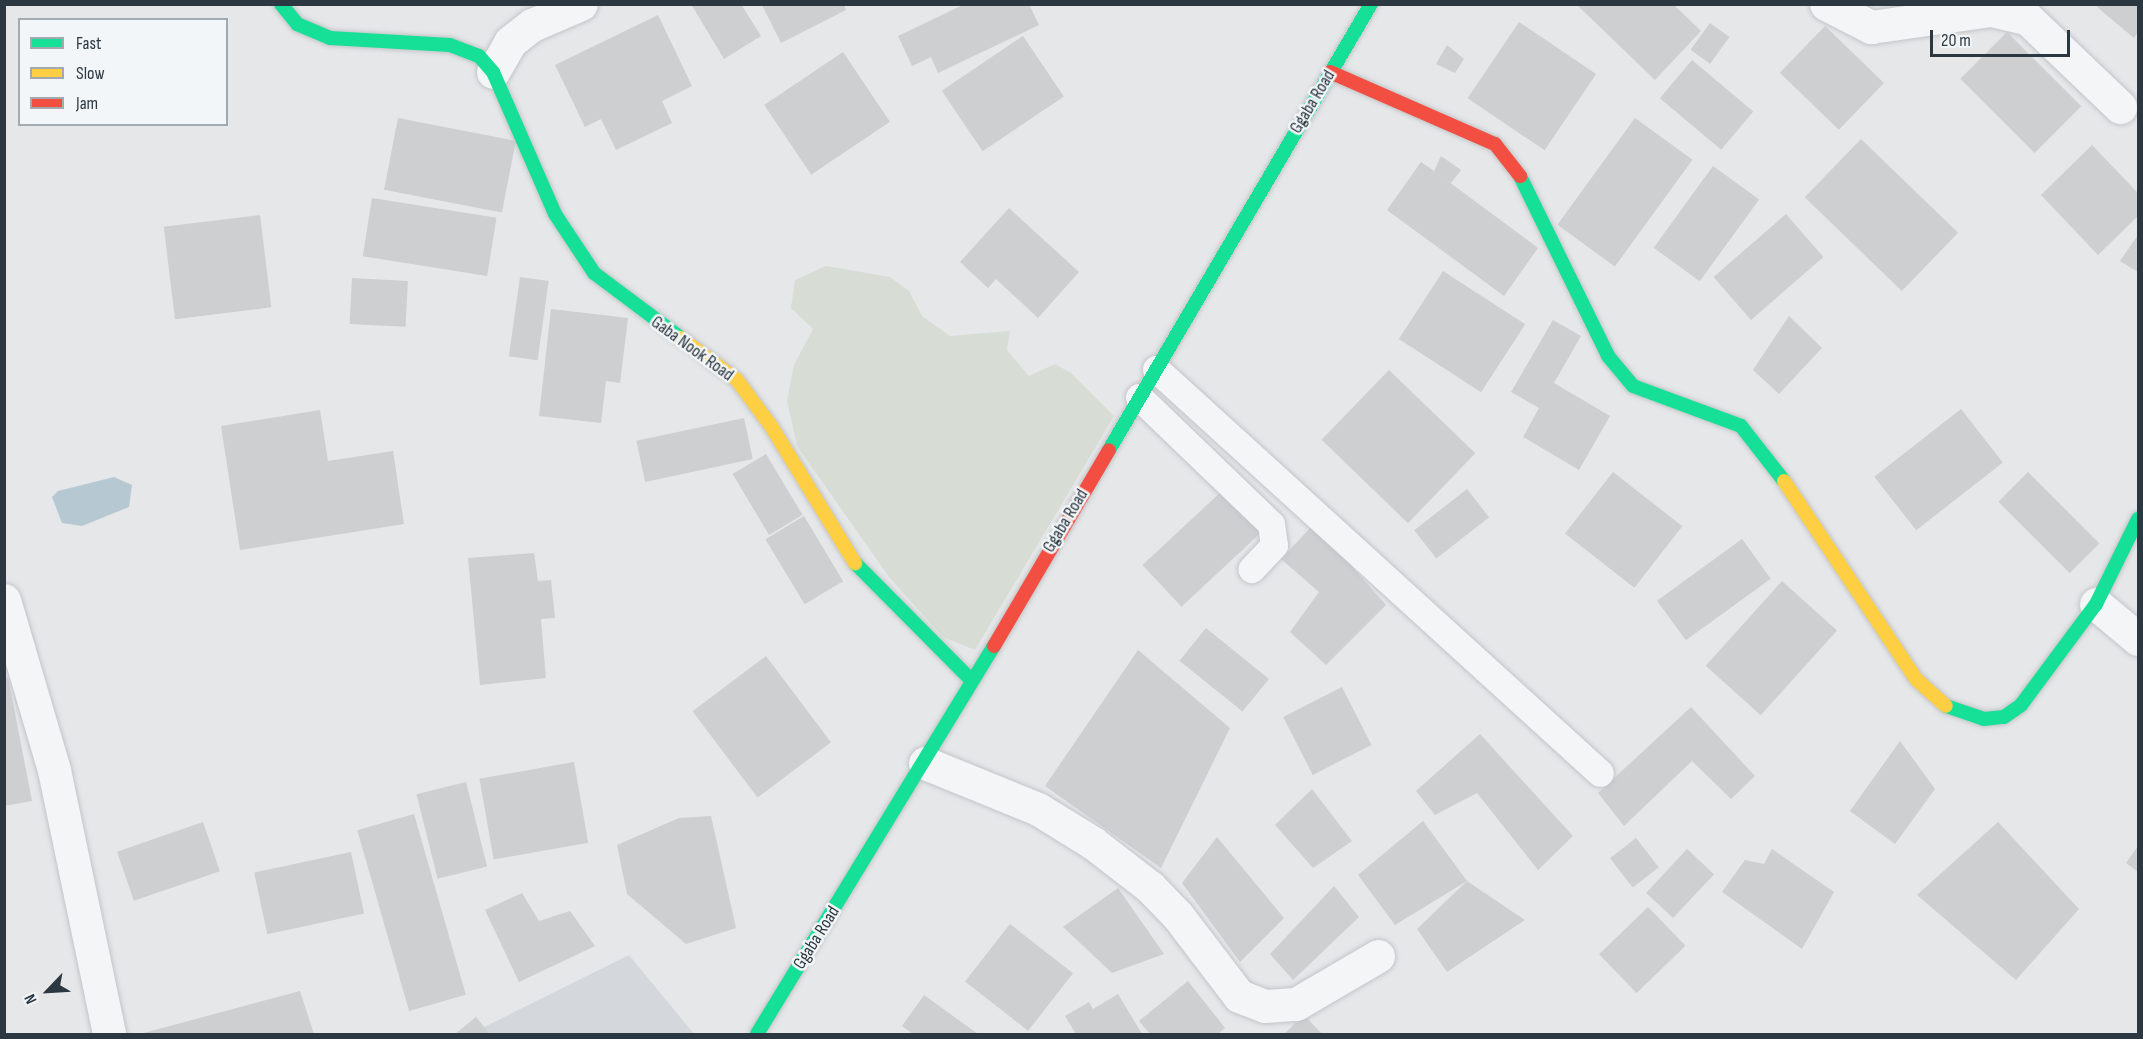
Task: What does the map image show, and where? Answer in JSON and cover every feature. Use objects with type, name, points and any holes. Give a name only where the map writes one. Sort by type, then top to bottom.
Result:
[{"type":"street","name":"Gaba Nook Road","points":[[281,4],[297,24],[330,38],[450,45],[479,57],[493,72],[555,214],[594,273],[737,380],[771,426],[860,571],[971,680]]},
{"type":"street","points":[[493,72],[510,42],[532,25],[581,4]]},
{"type":"street","name":"Ggaba Road","points":[[757,1035],[925,763],[971,680],[1371,4]]},
{"type":"street","points":[[1826,4],[1871,27],[1992,10],[2027,18],[2120,107]]},
{"type":"street","points":[[1330,72],[1495,144],[1523,180],[1608,356],[1633,386],[1741,426],[1762,448],[1934,700],[1952,712],[1984,719],[2004,717],[2022,705],[2096,604],[2139,519]]},
{"type":"street","points":[[4,600],[54,770],[109,1035]]},
{"type":"street","points":[[2096,604],[2139,639]]},
{"type":"street","points":[[925,763],[1038,809],[1093,843],[1171,909],[1239,996],[1265,1006],[1296,1004],[1378,956]]},
{"type":"lane","points":[[1156,369],[1600,773]]},
{"type":"lane","points":[[1139,397],[1271,524],[1274,545],[1252,568]]},
{"type":"shaded area","points":[[826,266],[890,277],[909,291],[922,316],[950,336],[1010,331],[1007,350],[1029,376],[1055,364],[1071,373],[1114,416],[975,650],[943,637],[889,577],[797,446],[787,401],[794,365],[813,329],[791,308],[795,280]]},
{"type":"shaded area","points":[[114,477],[132,485],[129,507],[82,526],[62,523],[52,497],[58,491]]},
{"type":"shaded area","points":[[629,955],[694,1034],[470,1034]]},
{"type":"building","points":[[691,4],[741,4],[761,36],[724,59]]},
{"type":"building","points":[[965,4],[1029,4],[1039,25],[938,73],[931,57],[912,66],[898,36]]},
{"type":"building","points":[[1576,4],[1673,4],[1701,31],[1655,80]]},
{"type":"building","points":[[2099,4],[2138,4],[2138,32],[2134,38],[2097,7]]},
{"type":"building","points":[[762,5],[844,5],[846,10],[781,43]]},
{"type":"building","points":[[658,15],[692,86],[662,101],[672,123],[616,150],[601,119],[585,127],[555,65]]},
{"type":"building","points":[[1519,22],[1596,74],[1545,150],[1468,98]]},
{"type":"building","points":[[1710,23],[1729,37],[1710,64],[1691,50]]},
{"type":"building","points":[[1825,26],[1884,83],[1839,130],[1780,73]]},
{"type":"building","points":[[2007,32],[2081,106],[2035,153],[1960,79]]},
{"type":"building","points":[[1023,36],[1064,97],[983,151],[942,91]]},
{"type":"building","points":[[1447,45],[1464,59],[1455,73],[1436,64]]},
{"type":"building","points":[[843,52],[890,122],[811,175],[764,105]]},
{"type":"building","points":[[1692,60],[1753,111],[1721,150],[1660,98]]},
{"type":"building","points":[[398,118],[516,141],[502,213],[384,190]]},
{"type":"building","points":[[1635,118],[1692,160],[1615,267],[1557,225]]},
{"type":"building","points":[[1861,139],[1958,233],[1902,291],[1805,197]]},
{"type":"building","points":[[2092,145],[2138,193],[2138,216],[2098,255],[2041,195]]},
{"type":"building","points":[[1441,156],[1461,170],[1451,183],[1445,179],[1538,248],[1504,296],[1387,210],[1421,162],[1434,171]]},
{"type":"building","points":[[1713,166],[1759,200],[1700,281],[1654,248]]},
{"type":"building","points":[[372,198],[496,218],[487,276],[363,256]]},
{"type":"building","points":[[1009,208],[1079,272],[1038,318],[996,279],[988,288],[960,262]]},
{"type":"building","points":[[1786,214],[1823,257],[1751,320],[1714,277]]},
{"type":"building","points":[[260,215],[271,307],[175,319],[164,227]]},
{"type":"building","points":[[2138,235],[2138,272],[2120,261]]},
{"type":"building","points":[[1443,271],[1525,324],[1481,392],[1399,339]]},
{"type":"building","points":[[520,277],[549,281],[538,360],[509,356]]},
{"type":"building","points":[[352,278],[408,281],[406,327],[350,324]]},
{"type":"building","points":[[551,309],[628,318],[620,383],[606,381],[601,423],[539,416]]},
{"type":"building","points":[[1789,316],[1822,348],[1779,394],[1753,370]]},
{"type":"building","points":[[1553,320],[1581,336],[1554,383],[1610,416],[1579,470],[1523,437],[1539,408],[1511,392]]},
{"type":"building","points":[[1389,370],[1475,453],[1408,523],[1322,440]]},
{"type":"building","points":[[1961,409],[2003,463],[1916,530],[1874,477]]},
{"type":"building","points":[[320,410],[328,461],[393,451],[404,524],[240,550],[221,426]]},
{"type":"building","points":[[744,418],[753,459],[645,482],[636,441]]},
{"type":"building","points":[[766,454],[803,515],[769,535],[733,474]]},
{"type":"building","points":[[1613,472],[1682,526],[1634,588],[1565,533]]},
{"type":"building","points":[[2028,472],[2099,543],[2070,573],[1998,502]]},
{"type":"building","points":[[1467,489],[1489,517],[1436,559],[1414,530]]},
{"type":"building","points":[[1223,490],[1262,532],[1181,607],[1143,565]]},
{"type":"building","points":[[804,516],[843,581],[805,604],[765,539]]},
{"type":"building","points":[[1314,524],[1386,605],[1326,665],[1290,632],[1319,592],[1281,559]]},
{"type":"building","points":[[1742,539],[1771,579],[1686,640],[1657,601]]},
{"type":"building","points":[[534,553],[538,581],[551,580],[555,618],[541,619],[546,678],[480,685],[468,558]]},
{"type":"building","points":[[1782,581],[1837,631],[1761,715],[1706,666]]},
{"type":"building","points":[[1206,628],[1269,679],[1243,712],[1180,661]]},
{"type":"building","points":[[1138,650],[1230,728],[1161,868],[1045,786]]},
{"type":"building","points":[[766,656],[831,742],[758,798],[693,711]]},
{"type":"building","points":[[8,677],[32,801],[4,806],[4,678]]},
{"type":"building","points":[[1342,687],[1372,745],[1313,775],[1283,717]]},
{"type":"building","points":[[1691,707],[1755,776],[1731,799],[1692,761],[1624,826],[1598,793]]},
{"type":"building","points":[[1480,734],[1573,836],[1538,870],[1477,793],[1435,815],[1416,791]]},
{"type":"building","points":[[1900,741],[1935,789],[1895,844],[1850,811]]},
{"type":"building","points":[[574,762],[588,843],[494,859],[479,779]]},
{"type":"building","points":[[466,782],[487,866],[438,879],[417,794]]},
{"type":"building","points":[[1312,789],[1352,841],[1313,868],[1275,825]]},
{"type":"building","points":[[414,814],[466,995],[409,1011],[357,830]]},
{"type":"building","points":[[711,816],[736,928],[686,944],[627,894],[617,845],[679,818]]},
{"type":"building","points":[[1423,821],[1467,881],[1395,925],[1358,875]]},
{"type":"building","points":[[203,822],[220,871],[134,901],[117,852]]},
{"type":"building","points":[[1998,822],[2079,909],[2016,980],[1917,895]]},
{"type":"building","points":[[1217,837],[1284,918],[1240,962],[1182,883]]},
{"type":"building","points":[[1636,838],[1659,867],[1633,887],[1610,858]]},
{"type":"building","points":[[2138,846],[2138,872],[2126,863]]},
{"type":"building","points":[[1687,849],[1714,874],[1673,918],[1646,893]]},
{"type":"building","points":[[1772,849],[1834,892],[1802,949],[1722,892],[1745,860],[1764,864]]},
{"type":"building","points":[[351,852],[364,914],[267,934],[254,873]]},
{"type":"building","points":[[1467,881],[1525,920],[1447,972],[1417,929]]},
{"type":"building","points":[[1334,886],[1359,917],[1293,980],[1270,954]]},
{"type":"building","points":[[1118,888],[1164,954],[1112,973],[1063,927]]},
{"type":"building","points":[[522,893],[539,921],[570,911],[595,946],[519,982],[485,910]]},
{"type":"building","points":[[1648,907],[1686,946],[1637,993],[1599,954]]},
{"type":"building","points":[[1010,924],[1073,973],[1028,1031],[965,982]]},
{"type":"building","points":[[1188,981],[1225,1028],[1218,1034],[1150,1034],[1139,1021]]},
{"type":"building","points":[[300,991],[314,1034],[140,1034]]},
{"type":"building","points":[[1118,994],[1142,1034],[1076,1034],[1065,1016],[1089,1002],[1093,1009]]},
{"type":"building","points":[[924,995],[978,1034],[913,1034],[902,1026]]},
{"type":"building","points":[[1304,1015],[1322,1034],[1284,1034]]},
{"type":"building","points":[[476,1017],[490,1034],[455,1034]]},
{"type":"traffic: fast","points":[[281,4],[297,24],[330,38],[450,45],[479,56],[493,72],[555,214],[594,273],[681,338]]},
{"type":"traffic: fast","points":[[1109,450],[1371,4]]},
{"type":"traffic: fast","points":[[1520,176],[1608,356],[1633,386],[1741,426],[1784,481]]},
{"type":"traffic: fast","points":[[1946,706],[1984,719],[2004,717],[2021,705],[2096,604],[2138,519]]},
{"type":"traffic: fast","points":[[855,563],[971,680]]},
{"type":"traffic: fast","points":[[757,1034],[994,646]]},
{"type":"traffic: slow","points":[[681,338],[737,380],[771,426],[855,563]]},
{"type":"traffic: slow","points":[[1784,481],[1916,679],[1946,706]]},
{"type":"traffic: jam","points":[[1330,72],[1495,144],[1520,176]]},
{"type":"traffic: jam","points":[[994,646],[1109,450]]}]
